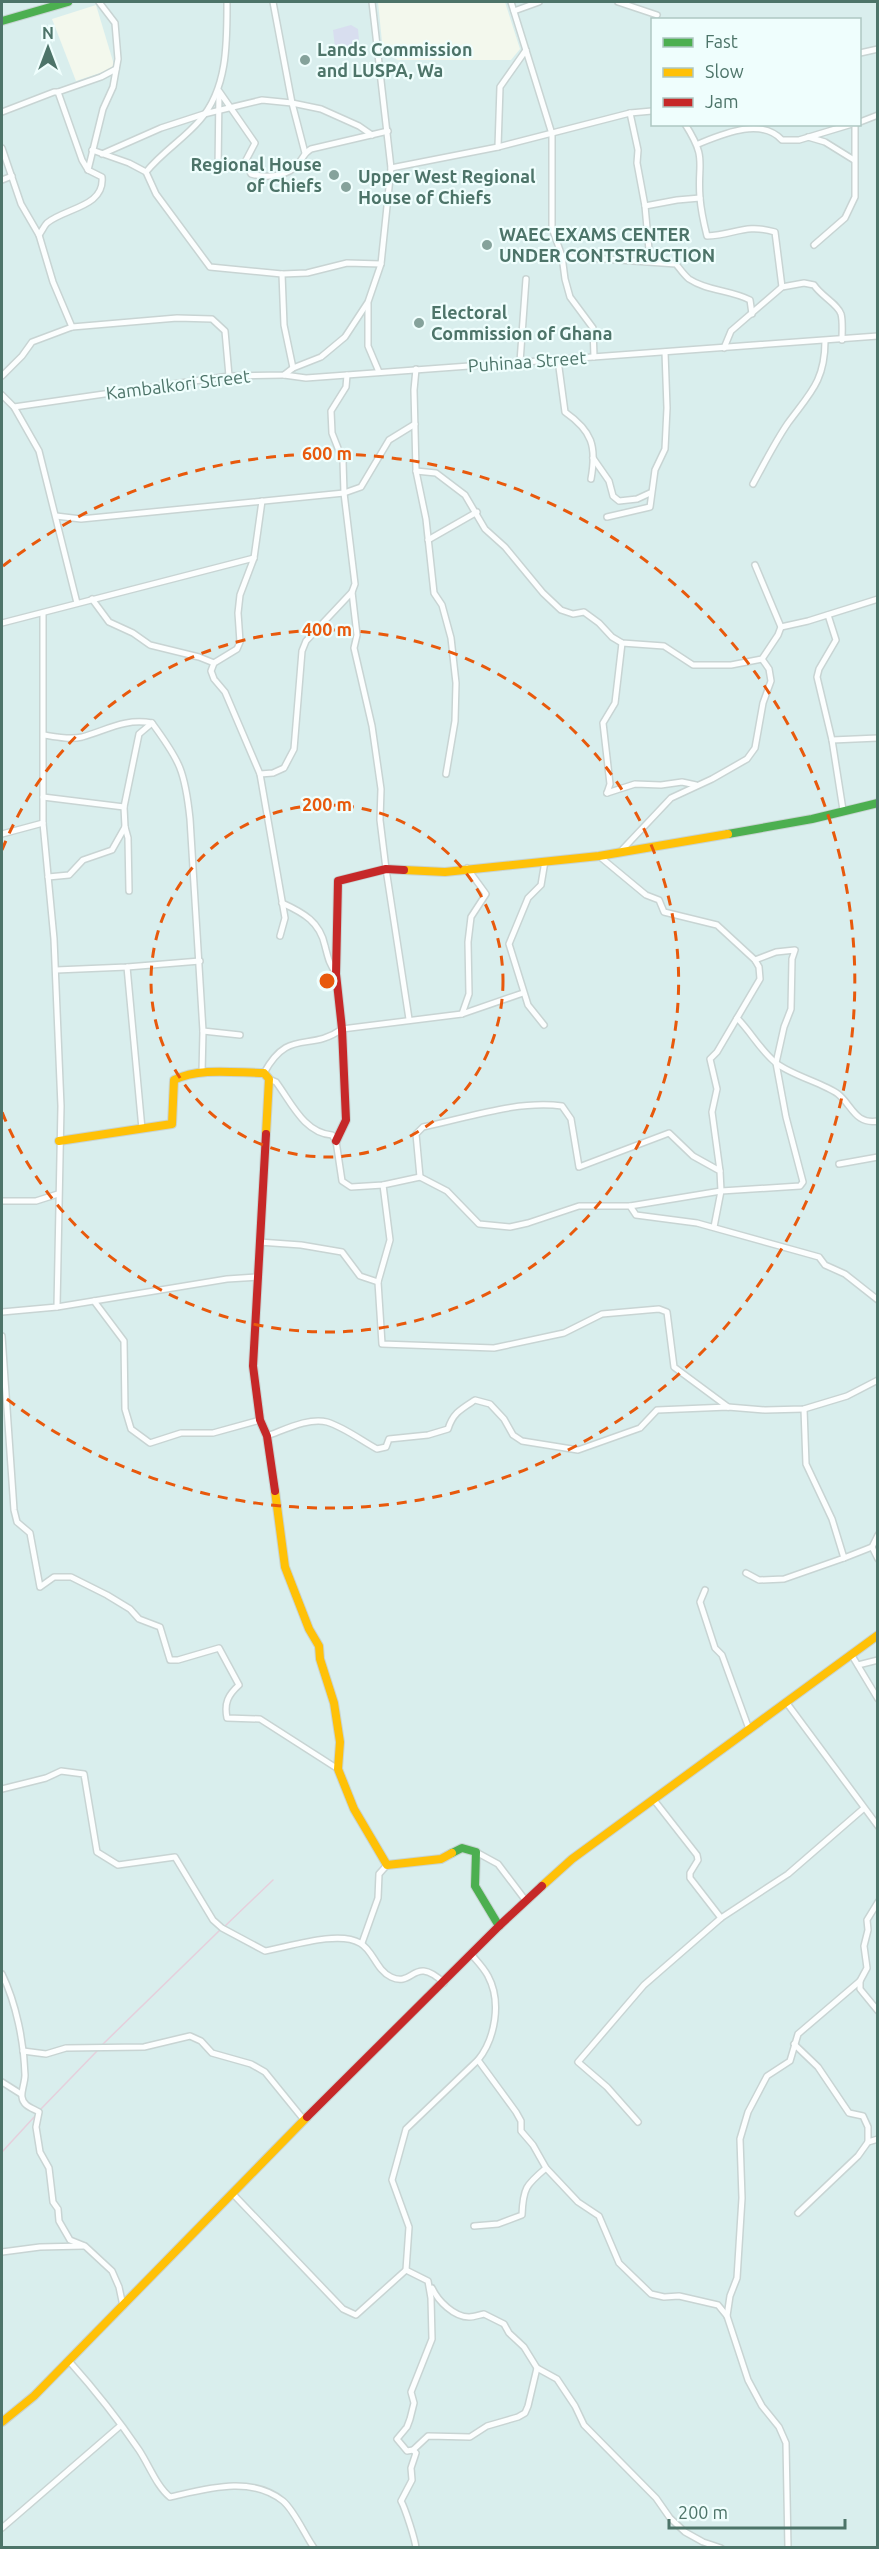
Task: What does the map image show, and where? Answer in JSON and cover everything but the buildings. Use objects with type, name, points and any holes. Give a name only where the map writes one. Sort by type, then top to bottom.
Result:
[{"type":"street","points":[[2,21],[65,2]]},
{"type":"street","points":[[88,170],[103,109],[113,87],[116,69],[115,23],[99,2]]},
{"type":"street","points":[[218,171],[219,77],[227,52],[227,2]]},
{"type":"street","points":[[273,2],[292,103],[305,153]]},
{"type":"street","points":[[284,375],[293,368],[321,357],[345,337],[368,302],[381,264],[391,168],[372,2]]},
{"type":"street","points":[[511,2],[552,134],[552,228],[562,256],[570,297],[593,328],[594,357]]},
{"type":"street","points":[[514,11],[539,2]]},
{"type":"street","points":[[618,2],[657,15]]},
{"type":"street","points":[[861,53],[878,49]]},
{"type":"street","points":[[498,147],[500,87],[526,50]]},
{"type":"street","points":[[2,112],[101,77],[116,69]]},
{"type":"street","points":[[219,91],[255,143],[245,162],[251,174],[266,176],[287,172],[297,165],[305,153],[320,147],[388,131]]},
{"type":"street","points":[[147,172],[160,154],[200,120],[219,91]]},
{"type":"street","points":[[39,235],[46,224],[78,208],[99,194],[103,187],[102,177],[88,170],[82,160],[58,92]]},
{"type":"street","points":[[102,154],[161,128],[204,114],[262,100],[292,103],[321,110],[359,126],[372,135]]},
{"type":"street","points":[[391,168],[498,147],[630,113],[651,111]]},
{"type":"street","points":[[630,113],[636,134],[637,163],[645,206],[650,261]]},
{"type":"street","points":[[861,122],[878,115]]},
{"type":"street","points":[[686,126],[698,144],[701,158],[700,198],[707,236],[725,236],[743,228],[761,228],[775,232],[782,287]]},
{"type":"street","points":[[773,126],[774,131],[782,140],[800,140],[845,126]]},
{"type":"street","points":[[814,245],[848,213],[855,197],[853,126]]},
{"type":"street","points":[[698,144],[748,129],[760,128],[774,131]]},
{"type":"street","points":[[807,136],[825,142],[854,160]]},
{"type":"street","points":[[2,148],[21,204],[39,235],[53,282],[72,327]]},
{"type":"street","points":[[92,150],[147,172],[156,194],[210,267],[282,274],[307,273],[347,263],[381,264]]},
{"type":"street","points":[[2,180],[12,176]]},
{"type":"street","points":[[645,206],[700,198]]},
{"type":"street","points":[[562,256],[676,264],[689,279],[750,300],[752,314]]},
{"type":"street","points":[[282,274],[284,325],[293,368]]},
{"type":"street","points":[[520,362],[526,279]]},
{"type":"street","points":[[724,348],[731,331],[782,287],[804,283],[814,285],[841,314],[842,339]]},
{"type":"street","points":[[368,302],[368,346],[379,372]]},
{"type":"street","points":[[2,376],[32,342],[72,327],[137,320],[212,319],[225,331],[229,376]]},
{"type":"street","name":"Puhinaa Street","points":[[284,375],[306,378],[878,336]]},
{"type":"street","points":[[753,484],[788,423],[802,408],[819,381],[825,360],[825,341]]},
{"type":"street","points":[[607,517],[650,507],[650,493],[655,470],[665,449],[667,408],[665,352]]},
{"type":"street","points":[[558,360],[565,412],[580,422],[589,434],[593,458],[591,479]]},
{"type":"street","points":[[416,369],[416,471],[428,540],[434,593],[442,605],[451,638],[456,683],[455,721],[446,774]]},
{"type":"street","name":"Kambalkori Street","points":[[14,406],[229,376],[284,375]]},
{"type":"street","points":[[260,774],[273,774],[284,768],[294,749],[302,651],[306,641],[352,592],[355,585],[344,493],[343,461],[332,433],[331,411],[346,387],[347,375]]},
{"type":"street","points":[[2,394],[14,406],[39,451],[77,603]]},
{"type":"street","points":[[56,516],[81,519],[344,493],[361,487],[389,440],[415,424]]},
{"type":"street","points":[[593,458],[609,481],[613,496],[619,501],[637,499],[650,493]]},
{"type":"street","points":[[416,471],[436,473],[465,495],[485,529],[505,547],[543,593],[561,610],[573,614],[584,612],[622,643],[663,646],[693,665],[731,665],[762,659],[778,635],[781,627],[756,565]]},
{"type":"street","points":[[262,501],[254,558],[240,595],[237,613],[240,642],[237,649],[214,663],[211,671],[214,679],[225,692],[260,774],[285,918],[280,936]]},
{"type":"street","points":[[428,540],[477,512]]},
{"type":"street","points":[[2,623],[254,558]]},
{"type":"street","points":[[352,592],[357,635],[354,648],[355,658],[372,726],[381,789],[380,820],[386,869],[409,1019]]},
{"type":"street","points":[[92,599],[109,622],[133,633],[150,645],[214,663]]},
{"type":"street","points":[[781,627],[878,599]]},
{"type":"street","points":[[43,613],[43,823],[56,970],[61,1106],[57,1307]]},
{"type":"street","points":[[828,615],[836,640],[819,669],[817,677],[832,740],[843,810]]},
{"type":"street","points":[[622,643],[615,703],[603,723],[610,784],[607,793],[635,783],[661,785],[682,782],[697,785]]},
{"type":"street","points":[[621,851],[671,798],[712,779],[747,759],[755,748],[763,703],[771,681],[769,669],[762,659]]},
{"type":"street","points":[[44,735],[80,738],[123,722],[152,723]]},
{"type":"street","points":[[129,891],[128,838],[124,827],[124,807],[139,734],[152,723]]},
{"type":"street","points":[[152,723],[177,757],[187,784],[200,961],[202,1074]]},
{"type":"street","points":[[832,740],[878,738]]},
{"type":"street","points":[[43,797],[124,807]]},
{"type":"street","points":[[336,1141],[346,1120],[342,1029],[336,974],[338,881],[386,869],[445,872],[599,855],[812,819],[878,803]]},
{"type":"street","points":[[2,834],[43,823]]},
{"type":"street","points":[[48,878],[69,875],[83,860],[112,850],[124,827]]},
{"type":"street","points":[[599,855],[646,895],[659,900],[664,912],[717,925],[755,960],[759,967],[760,979],[717,1052],[710,1059],[717,1089],[712,1112],[721,1191],[714,1227]]},
{"type":"street","points":[[544,1025],[528,1005],[509,944],[528,898],[541,885],[545,861]]},
{"type":"street","points":[[462,1014],[470,994],[468,942],[471,917],[486,894],[467,868]]},
{"type":"street","points":[[282,903],[298,910],[318,926],[325,942],[329,966],[336,974]]},
{"type":"street","points":[[59,1141],[172,1125],[174,1080],[178,1077],[202,1074],[266,1076],[276,1082],[306,1124],[320,1134],[332,1135],[336,1141],[342,1181],[351,1187],[382,1185],[420,1178],[447,1191],[479,1224],[510,1227],[579,1206],[630,1206],[721,1191],[800,1186],[803,1182],[786,1117],[776,1063],[784,1027],[791,1009],[792,959],[795,950],[776,952],[755,960]]},
{"type":"street","points":[[56,970],[127,968],[200,961]]},
{"type":"street","points":[[127,968],[142,1129]]},
{"type":"street","points":[[387,1865],[354,1809],[338,1769],[340,1742],[334,1703],[320,1659],[319,1646],[309,1629],[285,1567],[267,1436],[260,1420],[254,1366],[266,1076],[273,1057],[283,1047],[331,1037],[342,1029],[462,1014],[523,993]]},
{"type":"street","points":[[736,1018],[776,1063],[838,1095],[855,1116],[871,1122],[878,1121]]},
{"type":"street","points":[[203,1031],[240,1035]]},
{"type":"street","points":[[420,1178],[416,1134],[423,1127],[505,1110],[548,1104],[562,1106],[571,1119],[579,1167],[669,1133],[693,1156],[720,1171]]},
{"type":"street","points":[[839,1164],[878,1157]]},
{"type":"street","points":[[382,1185],[390,1240],[378,1282],[382,1344],[494,1348],[564,1333],[602,1314],[659,1309],[667,1312],[674,1367],[728,1407]]},
{"type":"street","points":[[2,1201],[36,1201],[58,1194]]},
{"type":"street","points":[[630,1206],[636,1215],[714,1227],[819,1257],[825,1265],[845,1274],[878,1300]]},
{"type":"street","points":[[259,1242],[301,1245],[342,1252],[360,1276],[378,1282]]},
{"type":"street","points":[[2,1312],[57,1307],[258,1276]]},
{"type":"street","points":[[94,1301],[124,1341],[125,1409],[131,1429],[150,1443],[181,1432],[213,1433],[260,1420]]},
{"type":"street","points":[[2,1336],[14,1509],[17,1522],[30,1533],[40,1587],[54,1577],[71,1577],[107,1595],[130,1609],[139,1619],[160,1628],[170,1660],[219,1648],[239,1685],[230,1693],[227,1700],[225,1708],[227,1718],[260,1719],[338,1769]]},
{"type":"street","points":[[267,1436],[295,1426],[318,1421],[328,1422],[377,1449],[386,1447],[389,1439],[428,1435],[448,1429],[456,1411],[475,1400],[490,1404],[504,1419],[513,1435],[522,1441],[578,1450],[640,1428],[657,1410],[728,1407],[765,1410],[804,1409],[847,1396],[878,1380]]},
{"type":"street","points":[[804,1409],[806,1464],[832,1519],[844,1558]]},
{"type":"street","points":[[2,1451],[9,1452]]},
{"type":"street","points":[[746,1573],[759,1580],[783,1579],[872,1546],[878,1535]]},
{"type":"street","points":[[872,1546],[878,1559]]},
{"type":"street","points":[[705,1590],[700,1602],[715,1648],[722,1655],[749,1729]]},
{"type":"street","points":[[2,2422],[34,2396],[304,2120],[499,1926],[572,1859],[878,1635]]},
{"type":"street","points":[[851,1654],[878,1699]]},
{"type":"street","points":[[858,1665],[878,1660]]},
{"type":"street","points":[[786,1702],[863,1809],[878,1826]]},
{"type":"street","points":[[2,1789],[46,1778],[61,1771],[84,1774],[97,1852],[118,1865],[175,1857],[213,1920],[222,1928],[265,1951],[305,1942],[345,1939],[362,1943],[378,1967],[391,1977],[403,1979],[421,1970],[431,1972],[444,1983]]},
{"type":"street","points":[[654,1800],[697,1855],[698,1860],[690,1873],[690,1878],[721,1918]]},
{"type":"street","points":[[638,2122],[607,2087],[578,2062],[644,1985],[721,1918],[788,1874],[863,1809]]},
{"type":"street","points":[[362,1943],[378,1898],[379,1874],[387,1865],[441,1859],[462,1848],[476,1852],[498,1864],[526,1901]]},
{"type":"street","points":[[476,1852],[475,1886],[499,1926]]},
{"type":"street","points":[[727,2316],[736,2278],[739,2250],[742,2198],[740,2139],[748,2112],[767,2076],[790,2061],[798,2034],[860,1981],[867,1968],[864,1946],[868,1930],[867,1920],[878,1902]]},
{"type":"street","points":[[232,2193],[343,2309],[356,2315],[406,2270],[409,2227],[392,2180],[406,2129],[486,2049],[495,2015],[494,1996],[488,1977],[471,1954]]},
{"type":"street","points":[[2,1974],[12,2001],[23,2051],[25,2076],[24,2089],[21,2094]]},
{"type":"street","points":[[860,1981],[860,1989],[878,2011]]},
{"type":"street","points":[[23,2051],[46,2054],[66,2048],[144,2047],[190,2036],[201,2041],[212,2053],[251,2064],[265,2072],[304,2120]]},
{"type":"street","points":[[794,2044],[818,2067],[849,2114],[863,2116],[868,2127],[868,2142],[858,2156],[798,2213]]},
{"type":"street","points":[[477,2060],[516,2112],[521,2121],[521,2131],[533,2145],[546,2168],[578,2202],[599,2216],[619,2263],[651,2294],[699,2300],[718,2306],[727,2316],[748,2380],[762,2406],[779,2427],[786,2443],[789,2547]]},
{"type":"street","points":[[2,2082],[21,2094],[25,2104],[39,2112],[36,2127],[40,2152],[49,2168],[53,2202],[58,2209],[59,2221],[70,2240],[85,2246],[112,2271],[119,2287],[123,2306]]},
{"type":"street","points":[[868,2142],[878,2139]]},
{"type":"street","points":[[474,2226],[498,2224],[522,2215],[523,2193],[532,2180],[546,2168]]},
{"type":"street","points":[[2,2252],[40,2247],[85,2246]]},
{"type":"street","points":[[406,2270],[428,2282],[437,2298],[452,2310],[468,2317],[484,2314],[504,2324],[509,2333],[524,2347],[537,2368],[557,2379],[575,2406],[584,2425],[656,2498],[670,2518],[685,2532],[703,2542],[721,2547]]},
{"type":"street","points":[[428,2282],[431,2298],[432,2339],[411,2392],[414,2403],[410,2419],[407,2427],[397,2439],[407,2451],[413,2450],[428,2436],[470,2437],[487,2426],[525,2413],[537,2368]]},
{"type":"street","points":[[69,2361],[103,2400],[137,2448],[163,2491],[170,2497],[218,2487],[242,2486],[261,2489],[284,2502],[314,2547]]},
{"type":"street","points":[[2,2528],[120,2426]]},
{"type":"street","points":[[413,2450],[416,2453],[411,2468],[412,2480],[401,2501],[416,2547]]},
{"type":"shaded area","points":[[2,2],[877,2],[877,2547],[2,2547]]},
{"type":"shaded area","points":[[378,2],[505,2],[520,49],[511,60],[398,60],[383,52]]},
{"type":"shaded area","points":[[96,5],[115,68],[76,81],[52,19]]},
{"type":"shaded area","points":[[351,25],[358,29],[360,52],[339,58],[336,56],[333,30]]},
{"type":"waterway","points":[[224,1927],[273,1880]]},
{"type":"waterway","points":[[101,2046],[220,1930]]},
{"type":"waterway","points":[[39,2111],[98,2050]]},
{"type":"waterway","points":[[2,2152],[36,2115]]},
{"type":"traffic: fast","points":[[2,21],[68,2]]},
{"type":"traffic: fast","points":[[728,834],[812,819],[878,803]]},
{"type":"traffic: fast","points":[[452,1853],[462,1848],[476,1852],[475,1886],[499,1926]]},
{"type":"traffic: slow","points":[[404,870],[445,872],[599,856],[728,834]]},
{"type":"traffic: slow","points":[[59,1141],[172,1124],[174,1080],[195,1073],[207,1072],[264,1073],[269,1079],[266,1134]]},
{"type":"traffic: slow","points":[[275,1491],[285,1567],[309,1629],[319,1646],[320,1659],[334,1703],[340,1742],[338,1769],[354,1809],[387,1865],[441,1859],[452,1853]]},
{"type":"traffic: slow","points":[[542,1886],[572,1859],[878,1635]]},
{"type":"traffic: slow","points":[[2,2422],[34,2396],[307,2117]]},
{"type":"traffic: jam","points":[[336,1141],[346,1120],[342,1029],[336,974],[338,881],[386,869],[404,870]]},
{"type":"traffic: jam","points":[[266,1134],[253,1366],[260,1420],[267,1436],[275,1491]]},
{"type":"traffic: jam","points":[[307,2117],[542,1886]]},
{"type":"place","name":"Lands Commission and LUSPA, Wa","points":[[305,60]]},
{"type":"place","name":"Regional House of Chiefs","points":[[334,175]]},
{"type":"place","name":"Upper West Regional House of Chiefs","points":[[346,187]]},
{"type":"place","name":"WAEC EXAMS CENTER UNDER CONTSTRUCTION","points":[[487,245]]},
{"type":"place","name":"Electoral Commission of Ghana","points":[[419,323]]}]
